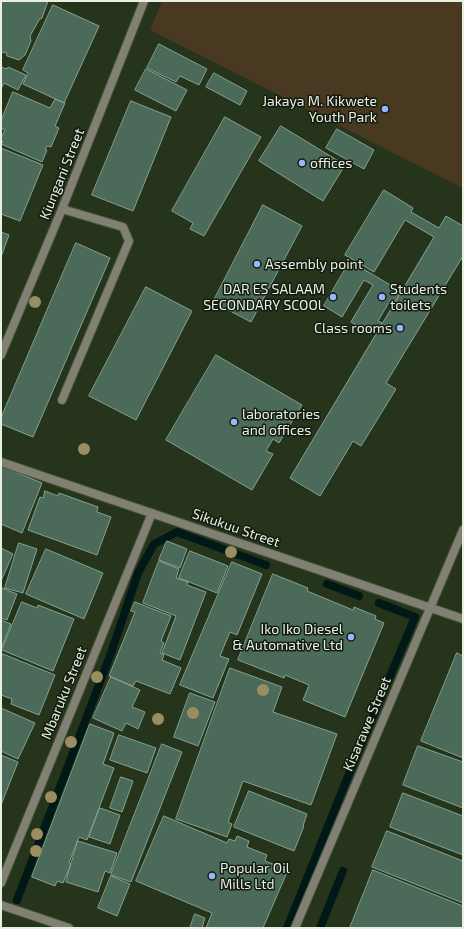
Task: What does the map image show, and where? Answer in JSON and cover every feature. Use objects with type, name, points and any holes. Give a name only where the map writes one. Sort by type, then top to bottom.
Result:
[{"type":"street","name":"Kiungani Street","points":[[1,355],[62,209],[144,1]]},
{"type":"street","points":[[62,209],[123,227],[129,241],[62,400]]},
{"type":"street","name":"Sikukuu Street","points":[[1,462],[463,619]]},
{"type":"street","name":"Mbaruku Street","points":[[1,883],[152,513]]},
{"type":"street","name":"Kisarawe Street","points":[[295,928],[463,530]]},
{"type":"street","points":[[1,905],[69,928]]},
{"type":"shaded area","name":"Jakaya M. Kikwete Youth Park","points":[[162,1],[463,1],[463,188],[150,30]]},
{"type":"building","points":[[1,1],[48,1],[42,18],[39,20],[30,36],[31,41],[25,55],[19,60],[7,56],[6,52],[1,53]]},
{"type":"building","points":[[53,5],[99,26],[64,103],[23,84],[28,73],[23,70]]},
{"type":"building","points":[[159,44],[207,69],[199,85],[180,76],[176,82],[147,68]]},
{"type":"building","points":[[1,67],[7,69],[8,67],[26,75],[18,90],[4,83],[1,89]]},
{"type":"building","points":[[146,69],[187,90],[176,111],[135,90]]},
{"type":"building","points":[[214,73],[247,91],[240,105],[206,87]]},
{"type":"building","points":[[13,92],[50,108],[55,99],[65,103],[55,126],[59,128],[51,147],[47,146],[45,150],[47,150],[42,162],[1,144],[3,142],[1,138],[5,130],[1,128],[1,121]]},
{"type":"building","points":[[131,101],[171,117],[133,211],[92,195]]},
{"type":"building","points":[[225,117],[261,137],[204,236],[190,229],[193,223],[172,211]]},
{"type":"building","name":"offices","points":[[281,126],[345,165],[323,201],[259,161]]},
{"type":"building","points":[[337,129],[374,150],[364,169],[326,148]]},
{"type":"building","points":[[1,148],[43,165],[20,221],[1,214]]},
{"type":"building","name":"Class rooms","points":[[384,190],[413,208],[411,212],[439,228],[446,216],[463,226],[463,256],[386,383],[396,389],[361,446],[353,441],[320,496],[290,478],[434,237],[405,220],[374,272],[345,255]]},
{"type":"building","name":"Assembly point","points":[[263,205],[302,226],[251,322],[213,302]]},
{"type":"building","points":[[1,232],[9,235],[1,257]]},
{"type":"building","points":[[76,243],[110,258],[33,437],[1,424],[1,418]]},
{"type":"building","name":"Students toilets","points":[[350,261],[397,289],[395,293],[399,295],[395,302],[391,299],[378,321],[382,323],[379,329],[374,327],[371,334],[351,322],[373,285],[364,280],[342,317],[324,306]]},
{"type":"building","points":[[146,287],[192,311],[136,420],[89,396]]},
{"type":"building","name":"laboratories and offices","points":[[216,355],[302,405],[279,443],[273,439],[266,451],[273,454],[252,490],[166,440]]},
{"type":"building","points":[[1,466],[42,483],[22,533],[1,524]]},
{"type":"building","points":[[45,491],[58,496],[59,493],[98,507],[97,512],[111,517],[97,555],[28,530],[40,497],[43,498]]},
{"type":"building","points":[[167,541],[187,549],[180,568],[159,560]]},
{"type":"building","points":[[19,543],[37,549],[23,593],[5,588]]},
{"type":"building","points":[[1,548],[13,554],[1,581]]},
{"type":"building","points":[[46,549],[103,573],[84,619],[26,594]]},
{"type":"building","points":[[190,551],[228,566],[217,593],[179,578]]},
{"type":"building","points":[[159,561],[179,569],[176,578],[188,582],[187,585],[206,592],[180,660],[162,653],[176,616],[143,603]]},
{"type":"building","points":[[232,562],[262,574],[237,635],[230,632],[220,656],[229,659],[213,698],[180,685]]},
{"type":"building","points":[[273,574],[308,588],[307,591],[353,610],[354,607],[376,616],[375,619],[384,623],[345,717],[303,700],[309,685],[285,675],[284,678],[238,660]]},
{"type":"building","points":[[2,588],[17,594],[7,620],[1,618]]},
{"type":"building","points":[[22,602],[37,608],[38,605],[74,619],[53,671],[2,650]]},
{"type":"building","points":[[135,602],[171,616],[161,641],[164,643],[160,653],[164,655],[162,660],[181,668],[170,694],[136,681],[133,686],[109,676],[135,612],[131,611]]},
{"type":"building","points":[[1,620],[11,624],[1,649]]},
{"type":"building","points":[[457,653],[463,656],[463,758],[421,741]]},
{"type":"building","points":[[3,654],[55,675],[39,715],[11,704],[12,699],[1,695],[1,660]]},
{"type":"building","points":[[230,668],[282,687],[273,712],[337,734],[311,805],[243,781],[228,822],[232,824],[227,837],[176,819]]},
{"type":"building","points":[[111,677],[140,690],[132,707],[145,712],[138,729],[126,723],[122,731],[93,718]]},
{"type":"building","points":[[190,693],[215,702],[198,746],[174,737]]},
{"type":"building","points":[[1,708],[35,723],[18,759],[1,751]]},
{"type":"building","points":[[90,724],[114,733],[103,764],[114,768],[87,840],[79,837],[69,863],[71,864],[63,883],[57,881],[55,886],[32,877]]},
{"type":"building","points":[[119,735],[156,748],[147,773],[110,760]]},
{"type":"building","points":[[162,744],[182,752],[131,882],[111,875]]},
{"type":"building","points":[[418,746],[463,762],[463,808],[403,785]]},
{"type":"building","points":[[1,755],[18,762],[1,805]]},
{"type":"building","points":[[121,777],[133,781],[122,812],[110,808]]},
{"type":"building","points":[[249,791],[307,814],[294,851],[234,827]]},
{"type":"building","points":[[403,793],[463,816],[463,855],[390,827]]},
{"type":"building","points":[[100,808],[120,815],[110,844],[89,837]]},
{"type":"building","name":"Popular Oil Mills Ltd","points":[[164,816],[227,843],[229,839],[235,841],[237,836],[249,841],[247,847],[267,855],[265,861],[288,870],[263,928],[206,928],[212,913],[136,881]]},
{"type":"building","points":[[387,831],[463,861],[463,903],[372,867]]},
{"type":"building","points":[[78,841],[117,853],[110,873],[105,871],[98,892],[66,882]]},
{"type":"building","points":[[373,870],[463,906],[463,928],[350,928]]},
{"type":"building","points":[[111,876],[130,884],[117,916],[98,908]]},
{"type":"building","points":[[195,914],[205,918],[202,928],[190,928]]},
{"type":"waterway","points":[[17,900],[111,653],[138,573],[154,544],[177,532],[266,565]]},
{"type":"waterway","points":[[327,584],[359,596]]},
{"type":"waterway","points":[[287,928],[355,759],[415,617],[379,603]]},
{"type":"waterway","points":[[320,928],[343,871]]},
{"type":"place","name":"Jakaya M. Kikwete Youth Park","points":[[385,109]]},
{"type":"place","name":"offices","points":[[302,163]]},
{"type":"place","name":"Assembly point","points":[[257,264]]},
{"type":"place","name":"DAR ES SALAAM SECONDARY SCOOL","points":[[333,297]]},
{"type":"place","name":"Students toilets","points":[[382,297]]},
{"type":"place","name":"Class rooms","points":[[400,328]]},
{"type":"place","name":"laboratories and offices","points":[[234,422]]},
{"type":"place","name":"Iko Iko Diesel & Automative Ltd","points":[[351,637]]},
{"type":"place","name":"Popular Oil Mills Ltd","points":[[212,876]]}]
